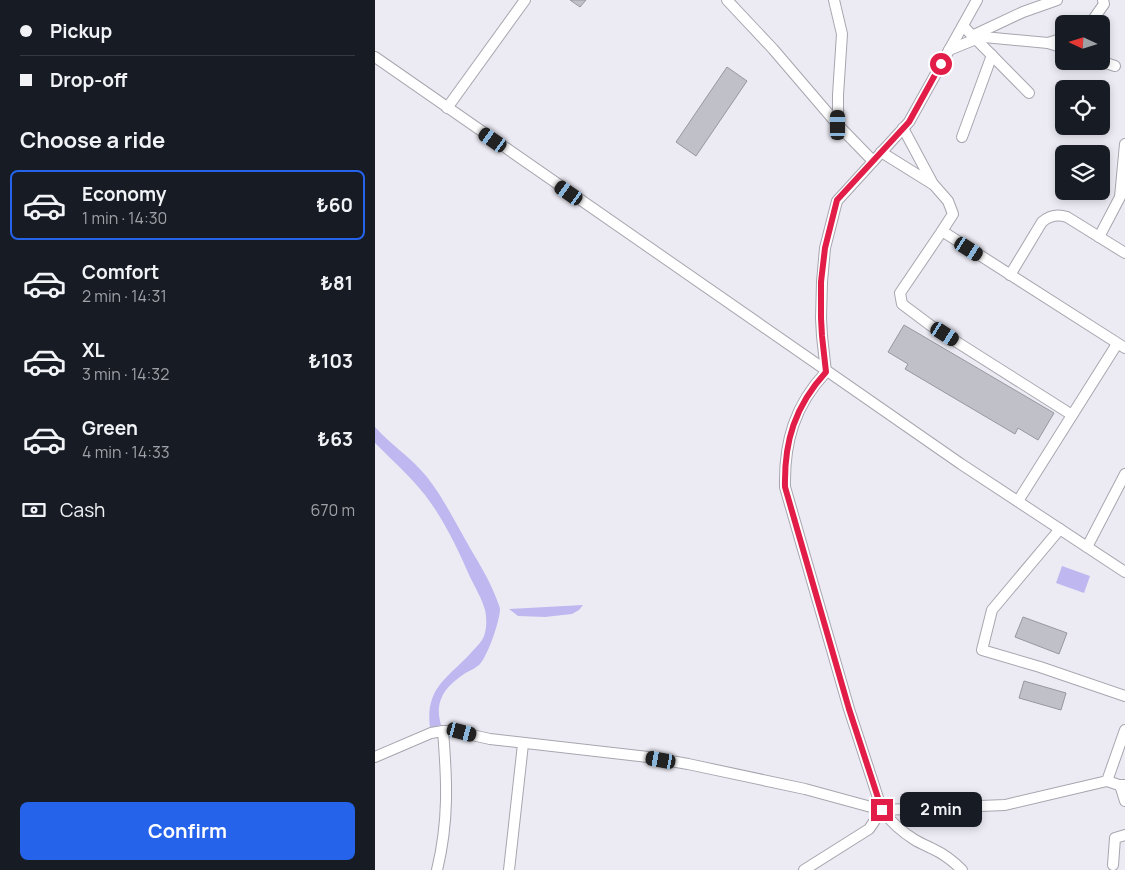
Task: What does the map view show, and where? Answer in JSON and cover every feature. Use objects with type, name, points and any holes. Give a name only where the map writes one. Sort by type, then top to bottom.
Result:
[{"type":"street","points":[[447,108],[525,0]]},
{"type":"street","points":[[727,0],[773,49],[838,125],[873,161]]},
{"type":"street","points":[[834,0],[842,34],[838,125]]},
{"type":"street","points":[[962,870],[949,858],[906,834],[882,810],[849,709],[785,487],[786,453],[791,431],[799,409],[811,389],[826,372],[821,300],[823,264],[837,200],[909,122],[977,0]]},
{"type":"street","points":[[949,50],[1023,12],[1057,0]]},
{"type":"street","points":[[1096,15],[1104,4],[1103,0]]},
{"type":"street","points":[[963,26],[1029,93]]},
{"type":"street","points":[[974,37],[1055,45]]},
{"type":"street","points":[[1048,43],[1055,41]]},
{"type":"street","points":[[962,137],[992,55]]},
{"type":"street","points":[[375,57],[826,372],[1125,572]]},
{"type":"street","points":[[1110,64],[1115,66]]},
{"type":"street","points":[[903,128],[934,185],[948,201],[953,214],[900,293],[902,304],[1072,415]]},
{"type":"street","points":[[1099,237],[1121,197],[1125,144]]},
{"type":"street","points":[[881,152],[934,185]]},
{"type":"street","points":[[1010,275],[1042,222],[1049,217],[1058,215],[1067,217],[1125,253]]},
{"type":"street","points":[[942,231],[1121,346],[1072,415],[1017,501]]},
{"type":"street","points":[[1087,547],[1125,474]]},
{"type":"street","points":[[1060,529],[991,610],[982,650],[1040,667],[1125,696]]},
{"type":"street","points":[[437,870],[446,816],[446,770],[443,730]]},
{"type":"street","points":[[375,757],[424,735],[443,730],[523,744],[688,764],[776,782],[882,810],[1005,805],[1107,781],[1123,785],[1125,801]]},
{"type":"street","points":[[1107,781],[1125,730]]},
{"type":"street","points":[[509,870],[523,744]]},
{"type":"street","points":[[804,870],[869,829],[882,810]]},
{"type":"street","points":[[1113,865],[1115,838],[1125,835]]},
{"type":"shaded area","points":[[375,427],[421,470],[432,484],[486,576],[500,609],[490,646],[483,660],[451,684],[440,702],[439,716],[441,725],[430,728],[429,715],[434,694],[445,678],[482,640],[486,626],[485,610],[481,598],[439,515],[419,488],[375,443]]},
{"type":"shaded area","points":[[1062,566],[1090,576],[1084,593],[1056,583]]},
{"type":"shaded area","points":[[583,605],[572,614],[545,617],[518,616],[509,609]]},
{"type":"building","points":[[570,0],[586,0],[580,7]]},
{"type":"building","points":[[727,67],[747,81],[696,156],[676,142]]},
{"type":"building","points":[[904,325],[1054,413],[1038,440],[1018,428],[1015,434],[905,369],[908,364],[888,352]]},
{"type":"building","points":[[1023,617],[1067,633],[1059,654],[1015,637]]},
{"type":"building","points":[[1024,681],[1066,693],[1061,710],[1019,698]]},
{"type":"route","points":[[882,810],[849,709],[785,487],[785,464],[788,442],[799,409],[811,389],[826,372],[821,318],[821,282],[825,248],[837,200],[909,122],[941,64]]}]
